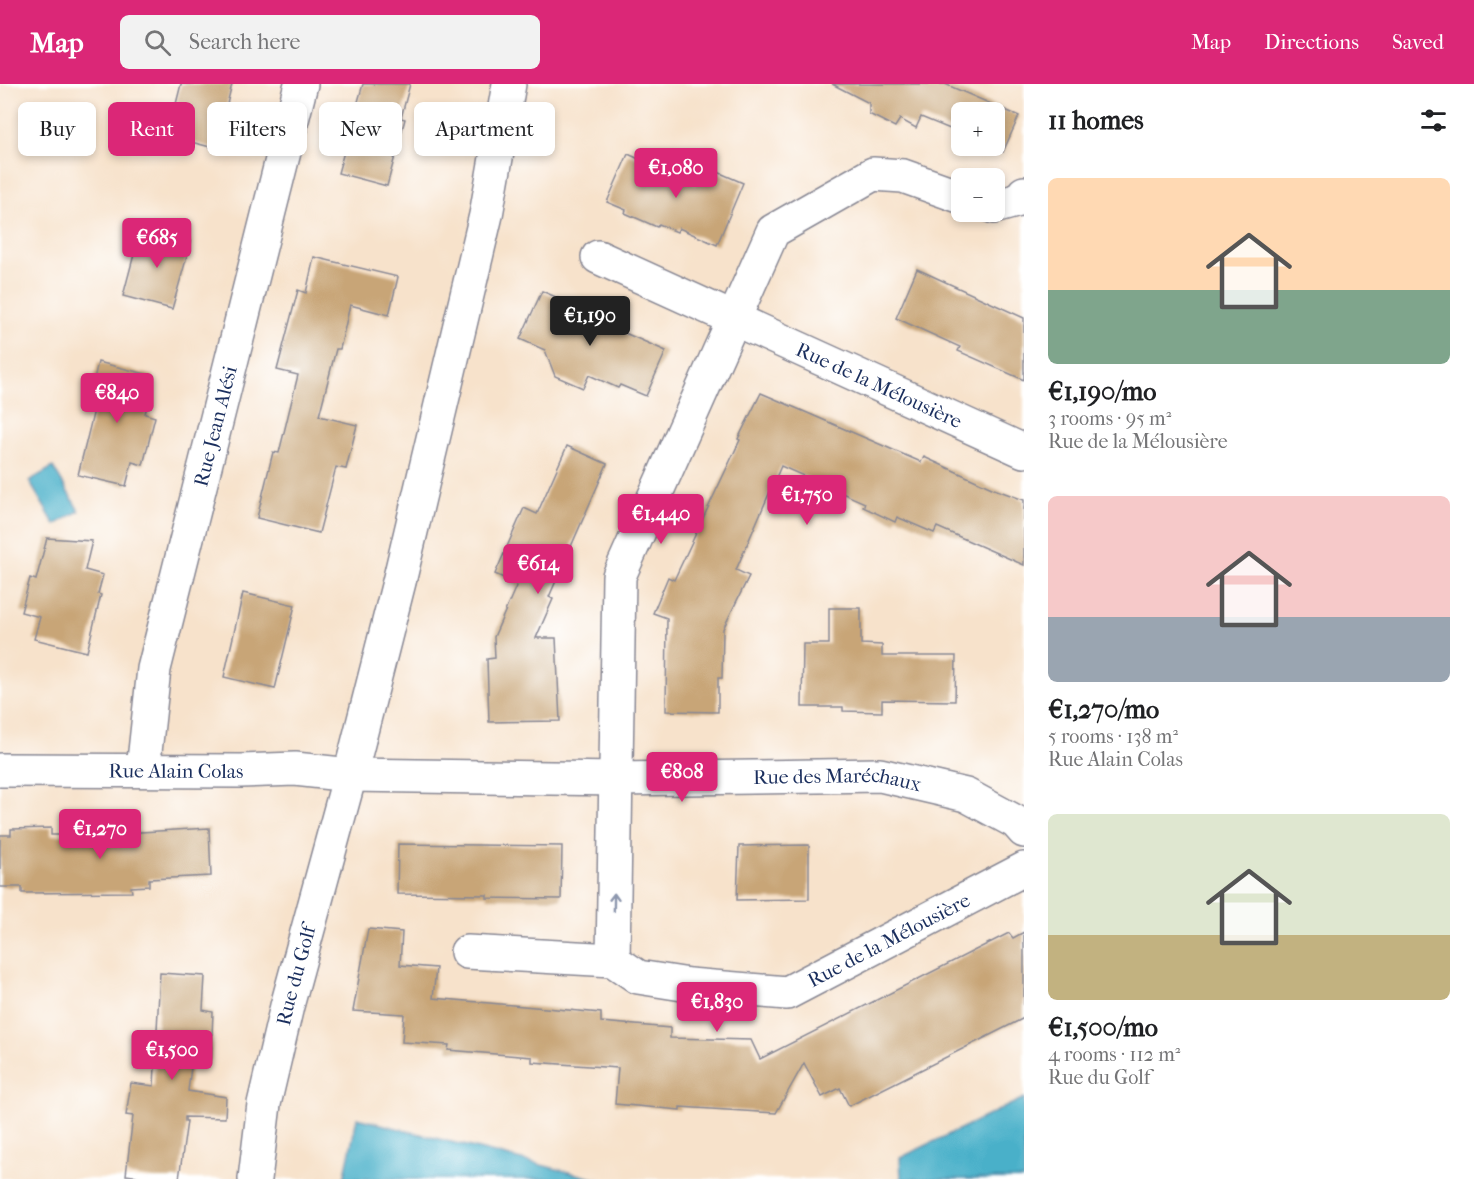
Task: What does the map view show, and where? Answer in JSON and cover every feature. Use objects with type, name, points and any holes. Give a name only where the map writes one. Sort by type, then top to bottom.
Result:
[{"type":"street","name":"Rue Jean Alési","points":[[143,770],[154,669],[301,84]]},
{"type":"street","name":"Rue du Golf","points":[[255,1179],[264,1104],[279,1038],[399,582],[486,215],[509,84]]},
{"type":"street","points":[[467,952],[612,960],[619,576],[772,231],[873,174],[903,176],[951,193]]},
{"type":"street","points":[[1005,204],[1019,200],[1024,193]]},
{"type":"street","name":"Rue de la Mélousière","points":[[598,257],[1024,451]]},
{"type":"street","name":"Rue Alain Colas","points":[[0,770],[240,771],[295,769],[350,775]]},
{"type":"street","name":"Rue des Maréchaux","points":[[350,775],[617,779],[880,775],[966,795],[1016,822],[1024,831]]},
{"type":"street","name":"Rue de la Mélousière","points":[[612,960],[638,977],[689,985],[787,993],[1024,869]]},
{"type":"water","points":[[53,467],[79,511],[55,525],[29,481]]},
{"type":"water","points":[[1024,1098],[1024,1179],[901,1179],[900,1158]]},
{"type":"water","points":[[357,1118],[596,1179],[344,1179]]},
{"type":"building","points":[[181,84],[232,84],[228,102],[207,102],[207,146],[195,143],[195,102],[176,102]]},
{"type":"building","points":[[363,84],[410,84],[402,114],[402,102],[358,102]]},
{"type":"building","points":[[832,84],[945,84],[987,102],[951,102],[951,129],[921,117],[916,128],[900,119],[895,127],[869,114],[869,103]]},
{"type":"building","points":[[1005,110],[1019,116],[1005,148]]},
{"type":"building","points":[[628,154],[696,185],[704,166],[743,183],[717,245],[679,228],[677,232],[659,224],[657,227],[607,202]]},
{"type":"building","points":[[343,156],[395,156],[387,186],[338,173]]},
{"type":"building","points":[[141,228],[191,242],[172,309],[123,296]]},
{"type":"building","points":[[314,257],[398,277],[389,315],[350,305],[340,349],[336,349],[319,416],[357,425],[346,469],[336,467],[319,533],[257,518],[273,452],[279,453],[298,375],[277,370],[298,290],[306,293]]},
{"type":"building","points":[[917,269],[1024,318],[1024,380],[958,351],[960,347],[896,318]]},
{"type":"building","points":[[542,291],[581,308],[579,313],[666,351],[646,396],[620,385],[618,388],[589,375],[583,388],[555,376],[545,350],[520,339]]},
{"type":"building","points":[[98,362],[154,376],[145,414],[155,417],[143,465],[132,462],[126,486],[78,475],[95,406],[88,405]]},
{"type":"building","points":[[761,393],[921,462],[924,457],[1024,500],[1024,565],[937,527],[934,533],[897,517],[895,522],[863,507],[865,503],[781,466],[736,570],[749,576],[723,629],[722,678],[718,678],[718,712],[666,711],[667,618],[653,613],[668,577],[674,580]]},
{"type":"building","points":[[567,446],[607,464],[549,597],[553,599],[536,638],[556,638],[560,721],[489,722],[487,659],[495,658],[494,637],[517,584],[495,574],[524,508],[537,514]]},
{"type":"building","points":[[47,538],[92,541],[85,570],[103,575],[98,594],[101,595],[87,652],[34,639],[40,617],[21,612],[30,578],[36,580]]},
{"type":"building","points":[[243,593],[295,605],[275,689],[224,677]]},
{"type":"building","points":[[829,608],[861,608],[861,644],[882,645],[882,656],[956,656],[955,701],[882,700],[882,712],[843,711],[843,707],[802,707],[803,644],[829,644]]},
{"type":"building","points":[[51,828],[51,835],[124,835],[124,833],[209,828],[211,876],[149,879],[149,886],[131,887],[132,892],[22,893],[22,887],[0,887],[0,835],[11,835],[11,829]]},
{"type":"building","points":[[398,844],[562,846],[561,899],[397,894]]},
{"type":"building","points":[[809,845],[809,899],[737,900],[739,846]]},
{"type":"building","points":[[368,929],[402,932],[400,965],[436,968],[433,998],[601,1013],[601,1022],[670,1028],[670,1038],[751,1040],[760,1059],[1009,933],[1013,938],[1024,932],[1024,1018],[849,1106],[840,1088],[822,1097],[804,1063],[776,1113],[680,1107],[680,1110],[615,1104],[618,1068],[532,1062],[532,1057],[448,1050],[449,1045],[402,1042],[404,1014],[353,1011]]},
{"type":"building","points":[[160,973],[205,976],[203,1010],[213,1012],[211,1060],[192,1059],[188,1091],[226,1097],[225,1118],[185,1117],[187,1121],[179,1179],[154,1179],[126,1175],[133,1116],[126,1115],[131,1083],[154,1086]]}]
